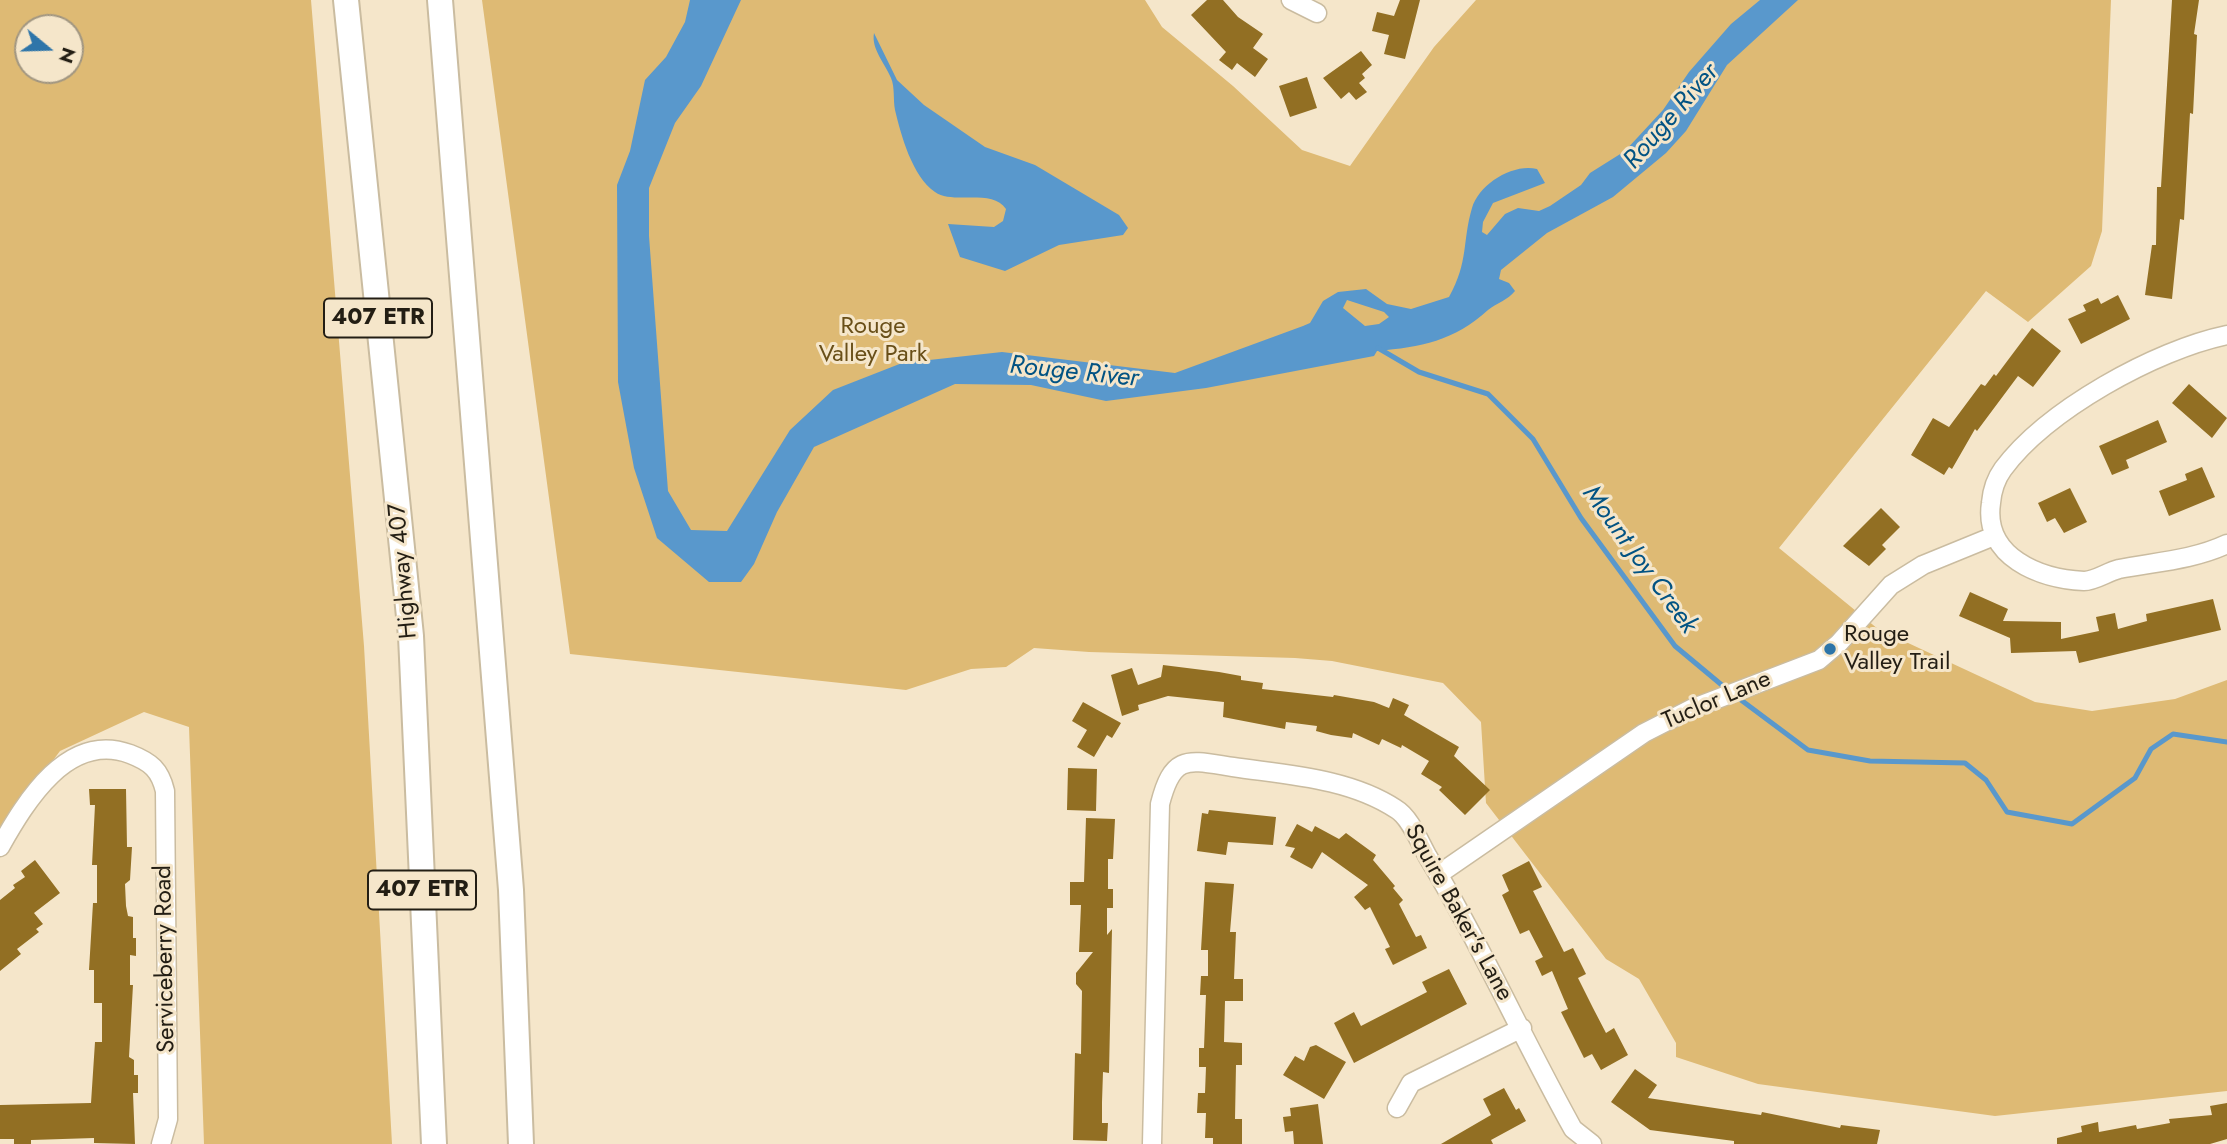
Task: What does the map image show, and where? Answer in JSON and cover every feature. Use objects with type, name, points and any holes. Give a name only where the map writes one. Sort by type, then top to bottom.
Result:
[{"type":"highway","name":"Highway 407","points":[[346,0],[411,636],[434,1144]]},
{"type":"highway","name":"407 ETR","points":[[440,0],[511,890],[521,1144]]},
{"type":"street","points":[[1291,0],[1317,13]]},
{"type":"street","points":[[2227,335],[2175,350],[2090,393],[2020,450],[2002,470],[1993,486],[1990,510],[1994,536],[2009,555],[2045,576],[2087,581],[2116,570],[2168,562],[2227,544]]},
{"type":"street","name":"Tuclor Lane","points":[[1439,874],[1644,733],[1691,709],[1819,660],[1839,643],[1891,585],[1923,565],[1994,536]]},
{"type":"street","name":"Serviceberry Road","points":[[0,847],[13,823],[55,770],[73,758],[98,750],[124,752],[146,760],[160,773],[165,792],[168,1119],[161,1144]]},
{"type":"street","name":"Squire Baker's Lane","points":[[1152,1144],[1160,804],[1174,768],[1193,759],[1315,779],[1365,792],[1399,810],[1439,874],[1522,1028],[1542,1077],[1573,1129],[1592,1144]]},
{"type":"street","points":[[1397,1108],[1411,1083],[1522,1028]]},
{"type":"green space","points":[[0,0],[311,0],[364,646],[392,1144],[204,1144],[189,727],[144,712],[60,751],[0,831]]},
{"type":"green space","name":"Rouge Valley Park","points":[[482,0],[1145,0],[1162,27],[1233,86],[1302,150],[1350,166],[1434,47],[1476,0],[2111,0],[2102,231],[2091,266],[2028,322],[1986,291],[1779,548],[1878,629],[2035,702],[2092,711],[2175,699],[2227,680],[2227,1091],[1995,1116],[1758,1084],[1676,1057],[1676,1043],[1639,979],[1606,959],[1486,803],[1481,722],[1443,683],[1332,661],[1034,648],[1006,667],[971,669],[906,690],[570,654]]},
{"type":"water","name":"Rouge River","points":[[690,0],[741,0],[701,86],[675,123],[649,188],[649,236],[668,491],[691,530],[727,531],[790,430],[833,390],[902,363],[1002,352],[1175,373],[1310,323],[1323,301],[1338,292],[1366,289],[1387,304],[1411,309],[1449,297],[1460,273],[1472,208],[1489,184],[1508,172],[1528,168],[1537,169],[1545,183],[1493,203],[1483,222],[1482,232],[1487,235],[1505,214],[1518,208],[1539,211],[1550,206],[1581,185],[1590,173],[1625,151],[1663,110],[1689,72],[1731,24],[1760,0],[1798,0],[1727,65],[1686,131],[1666,153],[1613,197],[1547,233],[1501,270],[1499,279],[1509,283],[1515,291],[1450,336],[1408,347],[1377,351],[1374,356],[1206,388],[1106,401],[1031,385],[955,384],[814,447],[777,512],[754,564],[741,582],[709,582],[657,538],[634,468],[618,382],[617,185],[630,151],[645,80],[666,57],[685,22]],"holes":[[[1347,300],[1384,312],[1389,317],[1379,324],[1365,326],[1343,308]]]},
{"type":"water","points":[[874,33],[897,80],[924,105],[985,147],[1035,165],[1119,215],[1128,228],[1123,235],[1059,245],[1005,271],[960,257],[948,224],[994,227],[1003,221],[1006,209],[992,199],[943,196],[935,192],[920,176],[904,143],[895,110],[892,82],[876,50]]},
{"type":"building","points":[[1207,0],[1223,0],[1238,17],[1263,34],[1253,48],[1268,59],[1255,77],[1237,63],[1232,70],[1219,60],[1226,52],[1191,15]]},
{"type":"building","points":[[1400,0],[1420,0],[1405,59],[1384,54],[1389,35],[1372,31],[1377,12],[1394,16]]},
{"type":"building","points":[[2172,0],[2199,0],[2194,34],[2197,35],[2193,114],[2190,113],[2184,220],[2180,219],[2172,299],[2145,295],[2152,245],[2156,245],[2157,187],[2161,187]]},
{"type":"building","points":[[1361,51],[1372,65],[1362,74],[1365,78],[1359,83],[1367,92],[1356,100],[1349,92],[1341,99],[1323,78]]},
{"type":"building","points":[[1307,77],[1317,108],[1290,117],[1279,86]]},
{"type":"building","points":[[2118,295],[2130,319],[2081,344],[2068,319],[2086,311],[2083,305],[2098,298],[2101,304]]},
{"type":"building","points":[[2032,328],[2061,351],[2033,387],[2018,376],[1977,431],[1975,429],[1952,469],[1949,467],[1944,475],[1911,455],[1933,418],[1949,427],[1981,384],[1985,386],[1994,374],[1996,376]]},
{"type":"building","points":[[2189,384],[2227,418],[2212,438],[2172,403]]},
{"type":"building","points":[[2158,420],[2167,442],[2126,460],[2129,468],[2112,475],[2099,446]]},
{"type":"building","points":[[2202,467],[2215,497],[2169,516],[2159,491],[2187,480],[2185,474]]},
{"type":"building","points":[[2070,488],[2087,522],[2064,533],[2055,518],[2047,522],[2038,503]]},
{"type":"building","points":[[1881,508],[1900,527],[1882,545],[1886,549],[1869,566],[1843,546]]},
{"type":"building","points":[[1970,592],[2008,609],[2003,621],[2061,622],[2061,639],[2099,631],[2096,617],[2115,613],[2118,629],[2147,621],[2146,614],[2213,599],[2221,630],[2079,663],[2076,651],[2011,653],[2010,638],[1959,616]]},
{"type":"building","points":[[1163,665],[1241,676],[1241,680],[1263,683],[1262,689],[1334,695],[1374,702],[1389,708],[1393,698],[1409,705],[1404,715],[1459,747],[1454,756],[1490,790],[1465,815],[1439,790],[1442,787],[1421,774],[1429,761],[1402,745],[1401,748],[1382,739],[1379,745],[1353,733],[1352,738],[1331,735],[1316,731],[1317,726],[1286,722],[1285,729],[1223,717],[1224,702],[1168,696],[1138,705],[1139,710],[1122,716],[1111,675],[1132,668],[1138,685],[1161,677]]},
{"type":"building","points":[[1083,702],[1121,723],[1112,738],[1107,735],[1094,757],[1077,747],[1087,730],[1072,721]]},
{"type":"building","points":[[1068,768],[1097,769],[1096,811],[1067,810]]},
{"type":"building","points":[[89,789],[126,789],[127,847],[132,847],[130,880],[125,884],[126,906],[128,916],[133,917],[133,938],[136,938],[136,956],[130,955],[130,985],[133,985],[129,1057],[134,1060],[134,1075],[138,1075],[138,1093],[133,1093],[135,1144],[94,1143],[94,1138],[31,1140],[31,1144],[14,1144],[14,1139],[0,1139],[0,1105],[91,1103],[95,1042],[102,1042],[102,1003],[94,1003],[94,970],[89,970],[93,903],[97,903],[97,865],[92,865],[95,805],[90,805]]},
{"type":"building","points":[[1209,810],[1276,817],[1273,845],[1228,842],[1226,855],[1197,851],[1202,813],[1208,814]]},
{"type":"building","points":[[1086,818],[1115,819],[1113,859],[1108,859],[1108,889],[1113,889],[1113,908],[1107,908],[1107,935],[1112,929],[1109,1073],[1103,1072],[1102,1102],[1102,1123],[1108,1123],[1107,1141],[1073,1140],[1075,1053],[1081,1054],[1082,991],[1076,984],[1076,973],[1093,952],[1079,952],[1081,905],[1070,905],[1070,882],[1084,882]]},
{"type":"building","points":[[1297,824],[1312,832],[1315,826],[1339,839],[1346,833],[1376,855],[1373,860],[1395,886],[1393,888],[1403,900],[1399,904],[1416,937],[1421,935],[1427,948],[1393,965],[1385,949],[1390,947],[1370,907],[1365,910],[1354,897],[1368,885],[1322,852],[1312,869],[1290,857],[1295,848],[1285,846]]},
{"type":"building","points":[[35,860],[60,893],[34,913],[43,924],[36,929],[39,932],[17,949],[21,954],[0,971],[0,900],[15,888],[13,885],[25,877],[21,871]]},
{"type":"building","points":[[1529,861],[1542,887],[1533,891],[1564,952],[1573,948],[1586,974],[1578,978],[1593,1008],[1606,1033],[1614,1028],[1628,1055],[1601,1070],[1592,1054],[1584,1058],[1561,1012],[1568,1009],[1552,971],[1542,976],[1535,961],[1543,957],[1529,930],[1520,934],[1502,895],[1509,891],[1502,875]]},
{"type":"building","points":[[1205,882],[1234,884],[1230,932],[1236,932],[1234,979],[1243,979],[1243,1001],[1225,1001],[1224,1042],[1242,1043],[1242,1065],[1236,1065],[1235,1119],[1242,1119],[1242,1144],[1213,1144],[1213,1138],[1205,1138],[1206,1113],[1197,1113],[1198,1093],[1205,1093],[1206,1067],[1199,1067],[1199,1048],[1204,1048],[1206,995],[1200,995],[1201,976],[1208,976],[1208,950],[1201,950]]},
{"type":"building","points":[[1449,969],[1467,1004],[1354,1063],[1334,1023],[1354,1012],[1361,1026],[1427,992],[1422,982]]},
{"type":"building","points":[[1316,1045],[1346,1062],[1324,1099],[1283,1075],[1295,1056],[1304,1061],[1310,1047]]},
{"type":"building","points":[[1635,1069],[1657,1085],[1648,1098],[1761,1115],[1762,1112],[1840,1128],[1841,1125],[1880,1130],[1877,1144],[1734,1144],[1734,1141],[1650,1130],[1611,1102]]},
{"type":"building","points":[[1504,1088],[1516,1110],[1519,1108],[1526,1121],[1491,1140],[1493,1144],[1441,1144],[1491,1115],[1483,1099]]},
{"type":"building","points":[[2227,1103],[2227,1139],[2210,1144],[2057,1144],[2057,1138],[2082,1132],[2081,1126],[2098,1122],[2099,1132],[2136,1125],[2137,1129],[2170,1123],[2169,1119],[2212,1115],[2210,1106]]},
{"type":"building","points":[[1318,1104],[1323,1144],[1294,1144],[1293,1131],[1285,1132],[1283,1117],[1291,1116],[1290,1108]]},
{"type":"waterway","name":"Mount Joy Creek","points":[[1378,348],[1419,372],[1488,394],[1533,439],[1581,518],[1675,646],[1729,691]]},
{"type":"waterway","name":"Mount Joy Creek","points":[[1737,697],[1808,750],[1870,761],[1965,763],[1986,780],[2007,812],[2072,824],[2135,778],[2151,749],[2173,734],[2227,742]]},
{"type":"place","name":"Rouge Valley Trail","points":[[1830,649]]}]
